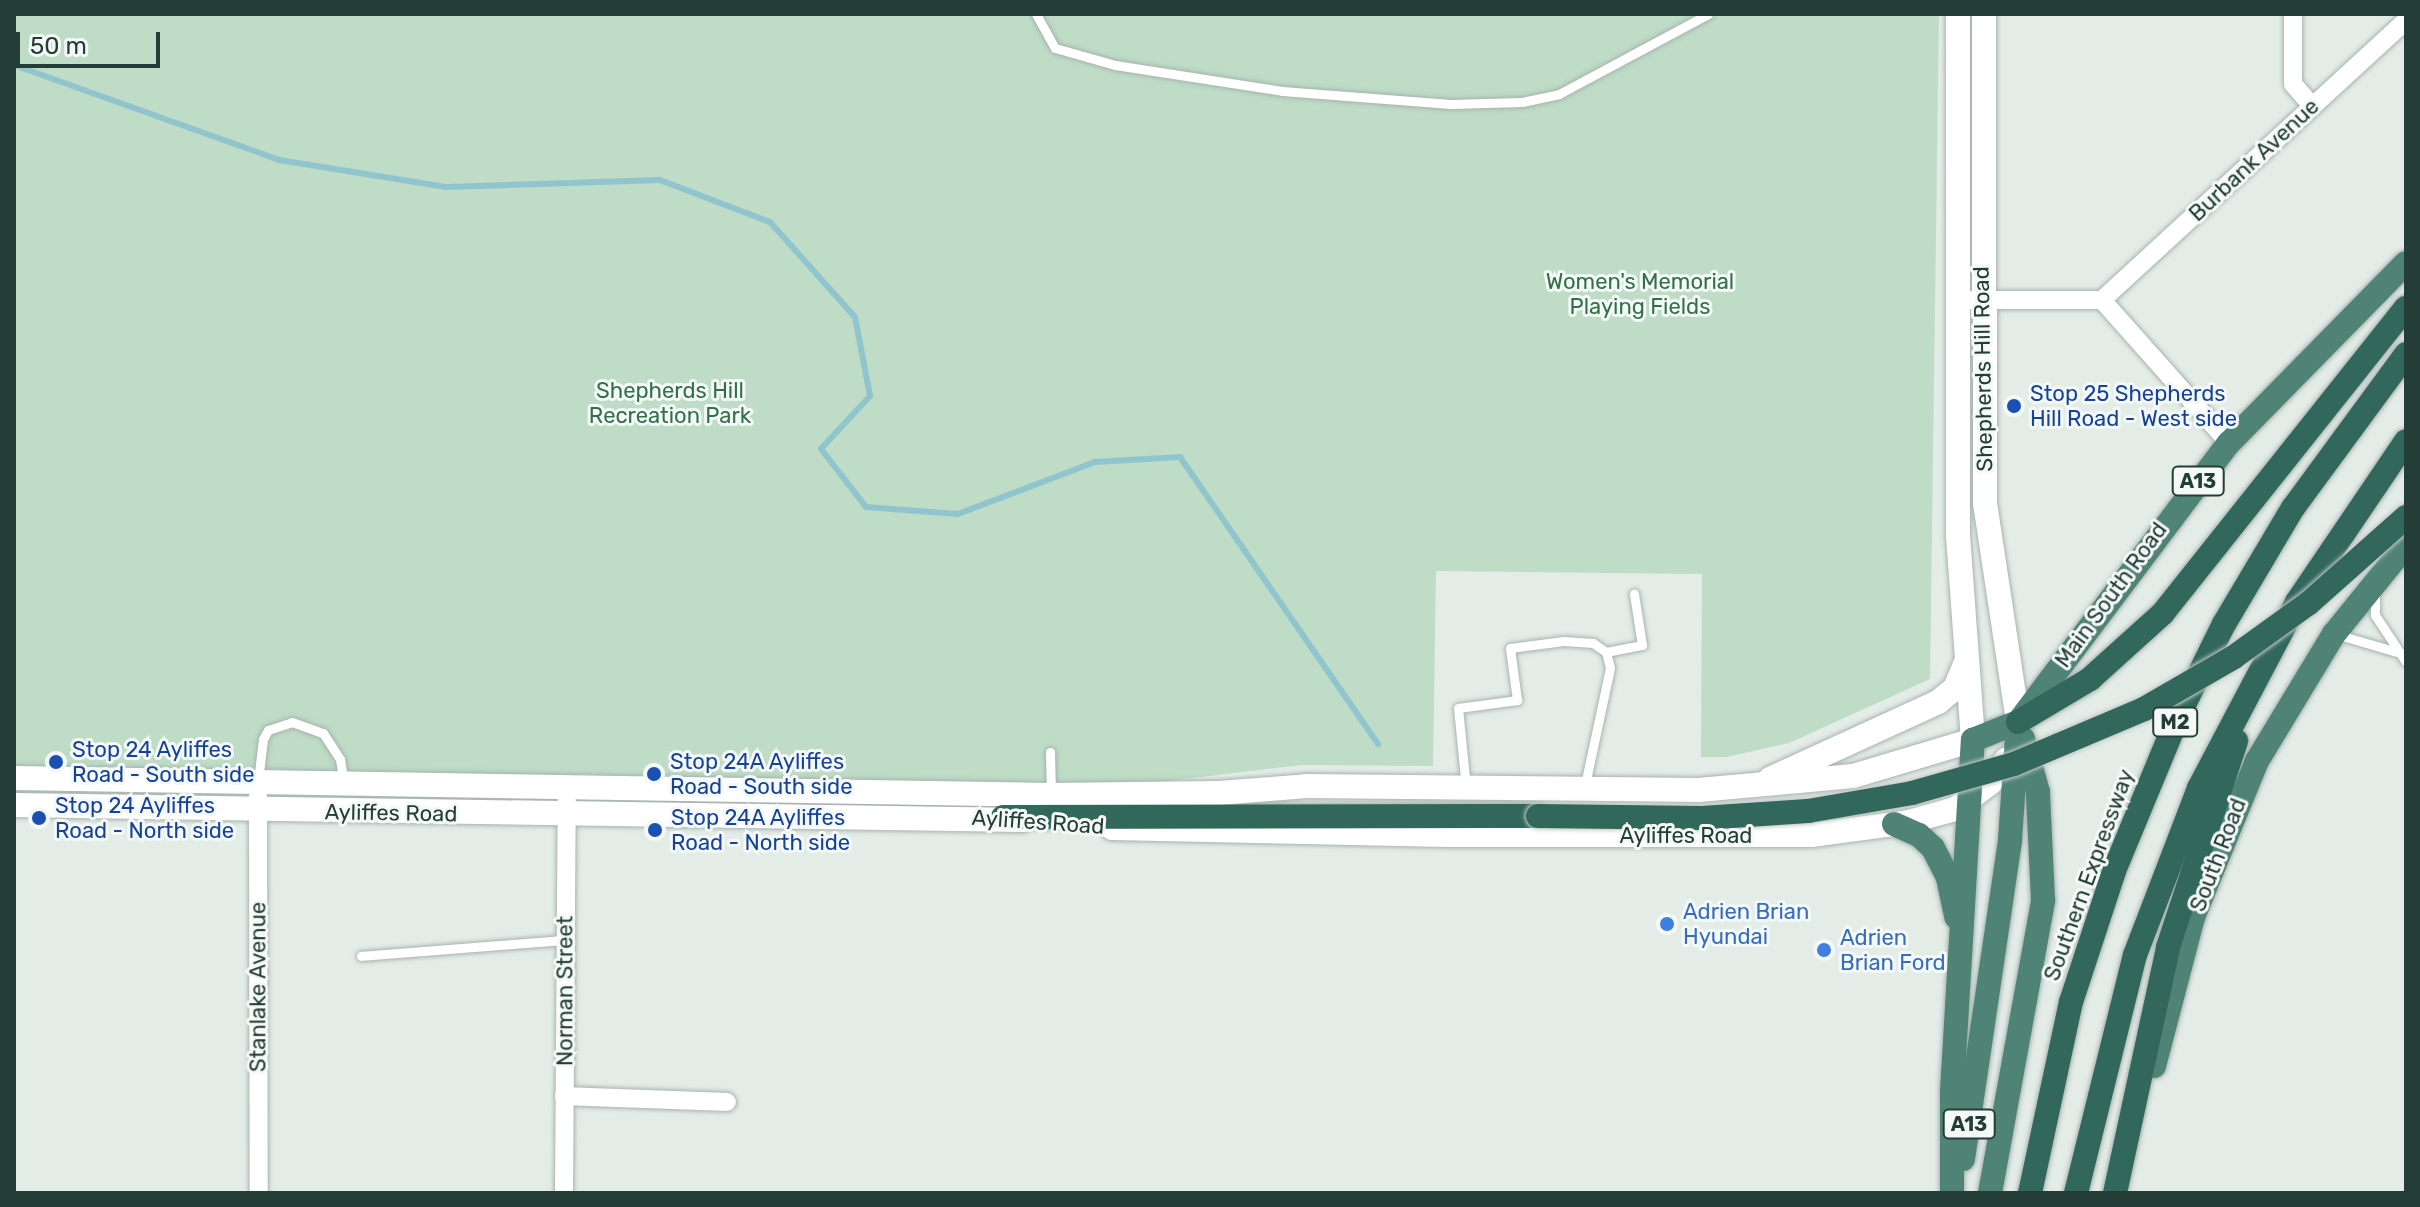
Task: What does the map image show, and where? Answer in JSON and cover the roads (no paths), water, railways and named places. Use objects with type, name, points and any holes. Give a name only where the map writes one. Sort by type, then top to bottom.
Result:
[{"type":"highway","name":"Main South Road","points":[[2018,726],[2229,443],[2406,263]]},
{"type":"highway","points":[[1990,1193],[2043,900],[2038,792],[2018,726],[2090,679],[2163,613],[2406,308]]},
{"type":"highway","name":"Southern Expressway","points":[[2030,1193],[2071,1002],[2114,871],[2169,735],[2224,624],[2285,521],[2406,354]]},
{"type":"highway","name":"M2","points":[[2076,1193],[2113,1029],[2159,887],[2199,788],[2268,652],[2406,441]]},
{"type":"highway","points":[[1003,817],[1702,818],[1808,811],[1912,793],[2014,764],[2144,709],[2234,657],[2347,573],[2406,517]]},
{"type":"highway","name":"South Road","points":[[2126,1193],[2168,1009],[2216,853],[2257,761],[2334,634],[2401,550]]},
{"type":"highway","points":[[2115,1193],[2168,947],[2268,652]]},
{"type":"highway","name":"Ayliffes Road","points":[[1973,740],[2018,726]]},
{"type":"highway","name":"A13","points":[[1954,1193],[2008,855],[2018,726]]},
{"type":"highway","points":[[1954,1193],[1952,1091],[1973,798],[1973,740]]},
{"type":"highway","points":[[1894,824],[1919,835],[1936,854],[1950,887],[1962,951]]},
{"type":"main road","name":"Shepherds Hill Road","points":[[1958,14],[1958,535],[1973,740]]},
{"type":"main road","name":"Shepherds Hill Road","points":[[1984,14],[1981,300],[1985,503],[2018,726]]},
{"type":"main road","points":[[1749,788],[1938,702],[1958,682],[1967,657]]},
{"type":"main road","name":"Ayliffes Road","points":[[14,805],[567,816],[1003,817],[1123,828],[1448,835],[1762,837],[1894,824],[1935,816],[1973,798],[2000,770],[2018,726]]},
{"type":"main road","name":"Ayliffes Road","points":[[14,778],[567,790],[1051,795],[1466,788],[1749,788],[1853,776],[1973,740]]},
{"type":"street","points":[[2293,14],[2293,84],[2312,106]]},
{"type":"street","name":"Burbank Avenue","points":[[2102,300],[2406,20]]},
{"type":"street","points":[[1957,300],[2102,300],[2229,443]]},
{"type":"street","name":"Stanlake Avenue","points":[[258,781],[259,1193]]},
{"type":"street","name":"Norman Street","points":[[564,1193],[567,790]]},
{"type":"street","points":[[564,1096],[727,1102]]},
{"type":"lane","points":[[1036,14],[1055,48],[1115,65],[1313,94],[1451,104],[1522,102],[1559,94],[1708,14]]},
{"type":"lane","points":[[2401,550],[2373,602],[2375,615],[2406,662]]},
{"type":"lane","points":[[1606,652],[1642,645],[1634,594]]},
{"type":"lane","points":[[2334,634],[2397,652]]},
{"type":"lane","points":[[1466,788],[1458,708],[1517,700],[1510,648],[1564,641],[1593,643],[1606,652],[1610,668],[1584,789]]},
{"type":"lane","points":[[258,781],[263,739],[268,730],[292,722],[323,733],[340,759],[344,783]]},
{"type":"lane","points":[[1050,752],[1051,795]]},
{"type":"lane","points":[[361,956],[565,940]]},
{"type":"waterway","points":[[14,65],[279,160],[446,187],[660,180],[770,222],[855,317],[870,396],[821,449],[866,507],[958,514],[1095,462],[1180,457],[1378,744]]},
{"type":"place","name":"Stop 25 Shepherds Hill Road - West side","points":[[2014,406]]},
{"type":"place","name":"Stop 24 Ayliffes Road - South side","points":[[56,762]]},
{"type":"place","name":"Stop 24A Ayliffes Road - South side","points":[[654,774]]},
{"type":"place","name":"Stop 24 Ayliffes Road - North side","points":[[39,818]]},
{"type":"place","name":"Stop 24A Ayliffes Road - North side","points":[[655,830]]},
{"type":"place","name":"Adrien Brian Hyundai","points":[[1667,924]]},
{"type":"place","name":"Adrien Brian Ford","points":[[1824,950]]},
{"type":"park label","name":"Women's Memorial Playing Fields","points":[[1640,294]]},
{"type":"park label","name":"Shepherds Hill Recreation Park","points":[[670,402]]}]
